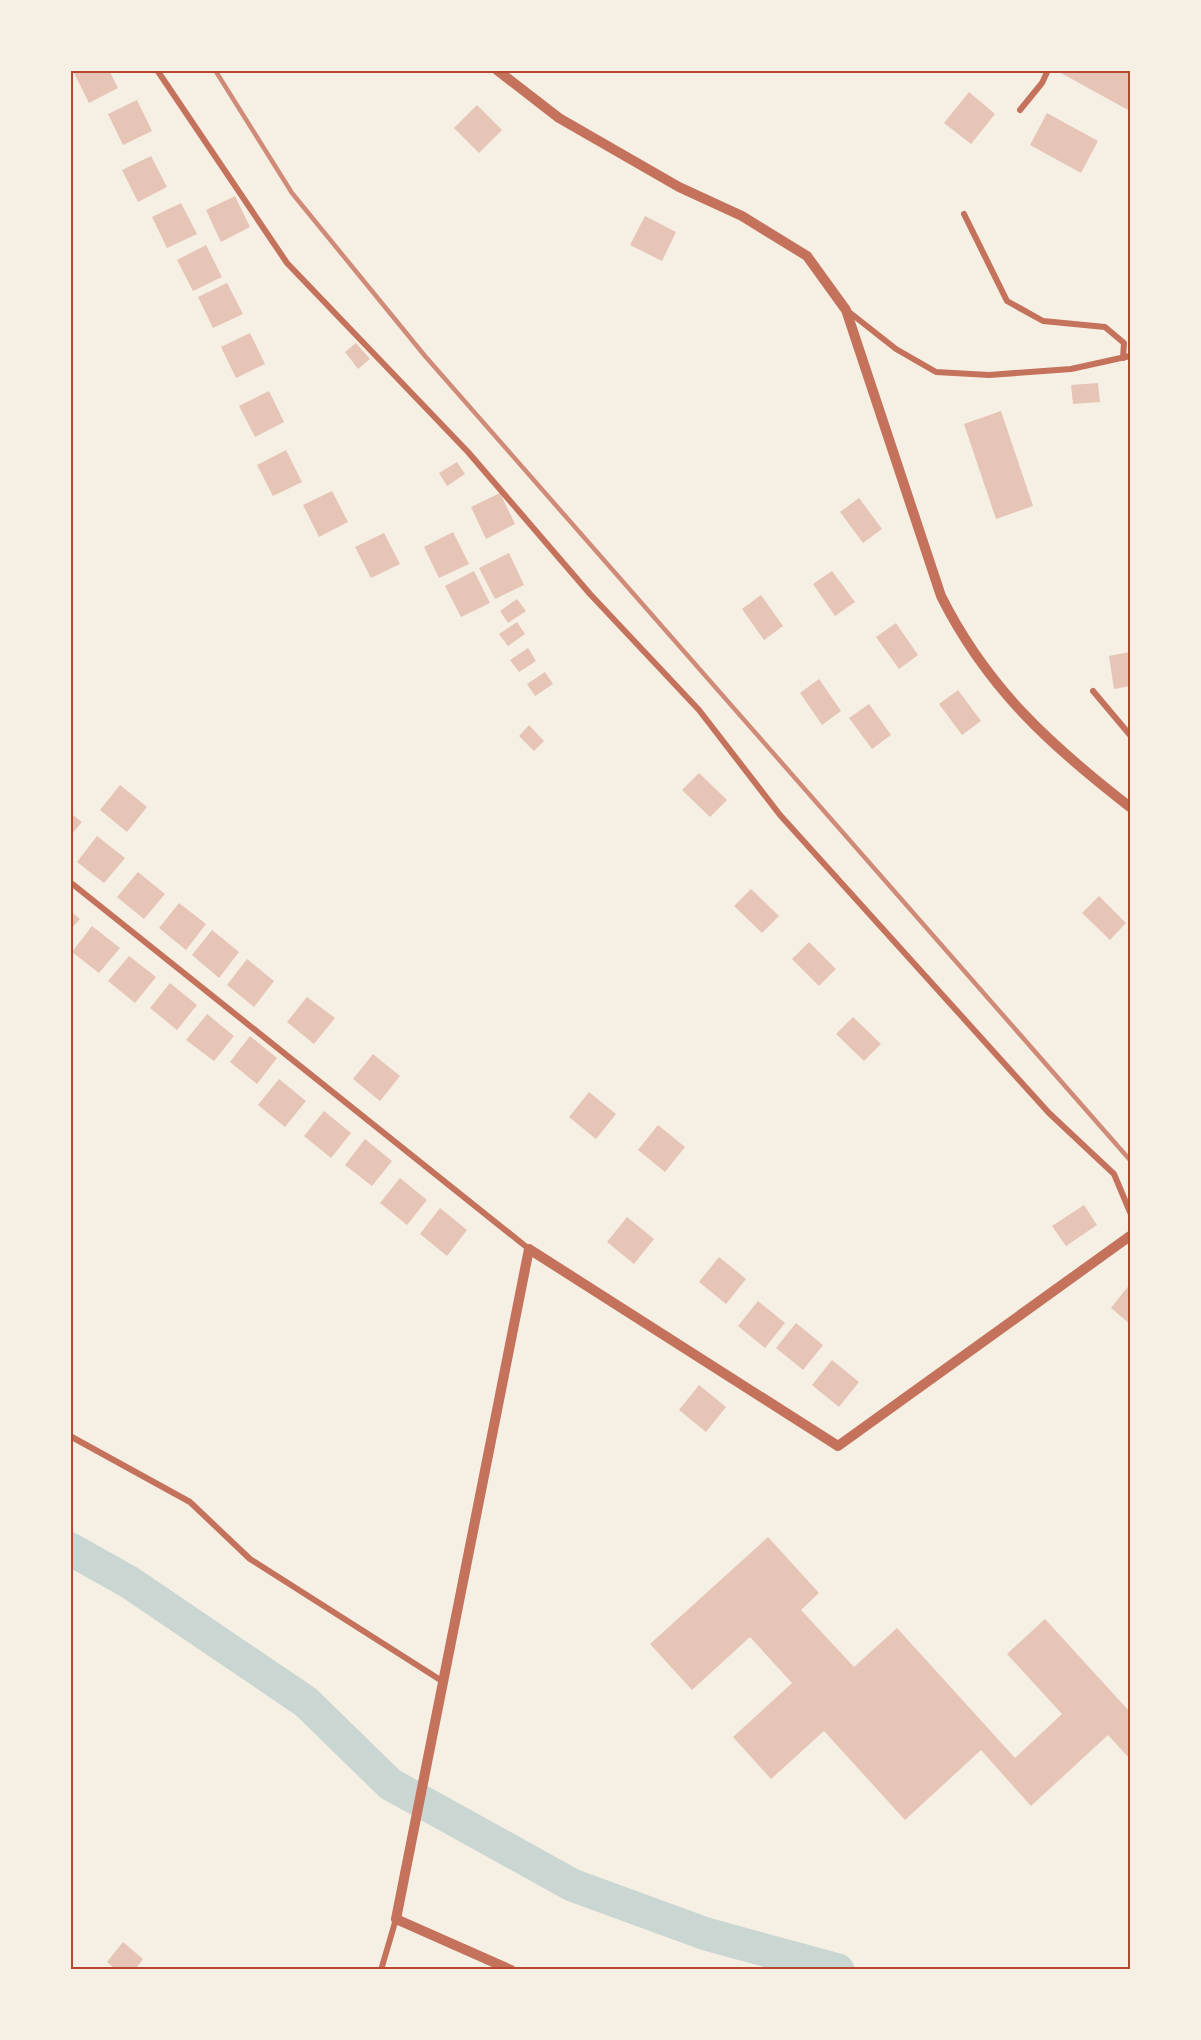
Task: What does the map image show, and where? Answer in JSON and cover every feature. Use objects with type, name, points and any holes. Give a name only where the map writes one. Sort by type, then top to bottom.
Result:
[{"type":"street","points":[[157,70],[287,263],[468,452],[590,594],[699,710],[780,815],[1041,1104],[1114,1174],[1131,1212]]},
{"type":"street","points":[[497,70],[559,118],[679,187],[750,220],[807,256],[846,310],[896,349],[936,372],[989,375],[1071,369],[1127,357],[1124,344],[1105,327],[1042,321],[1007,302],[964,214]]},
{"type":"street","points":[[1020,110],[1042,83],[1048,70]]},
{"type":"street","points":[[846,310],[940,596],[956,626],[972,653],[1038,731],[1131,807]]},
{"type":"street","points":[[1093,691],[1131,735]]},
{"type":"street","points":[[70,882],[530,1249],[838,1446],[1131,1236]]},
{"type":"street","points":[[381,1970],[396,1919],[530,1249]]},
{"type":"street","points":[[70,1437],[190,1502],[250,1559],[442,1682]]},
{"type":"street","points":[[396,1919],[511,1970]]},
{"type":"building","points":[[109,70],[118,88],[89,103],[73,71]]},
{"type":"building","points":[[1060,70],[1130,70],[1130,111],[1059,72]]},
{"type":"building","points":[[969,92],[995,114],[971,144],[944,123]]},
{"type":"building","points":[[137,100],[152,131],[123,145],[108,114]]},
{"type":"building","points":[[477,105],[502,130],[479,153],[454,128]]},
{"type":"building","points":[[1047,113],[1098,141],[1081,173],[1030,145]]},
{"type":"building","points":[[151,156],[167,187],[138,202],[122,170]]},
{"type":"building","points":[[235,196],[250,227],[221,242],[206,210]]},
{"type":"building","points":[[181,203],[197,234],[167,248],[152,217]]},
{"type":"building","points":[[645,216],[676,232],[662,261],[630,245]]},
{"type":"building","points":[[206,245],[222,277],[193,291],[177,260]]},
{"type":"building","points":[[227,283],[243,314],[213,328],[198,297]]},
{"type":"building","points":[[250,333],[265,364],[236,378],[221,347]]},
{"type":"building","points":[[356,343],[370,359],[358,369],[345,352]]},
{"type":"building","points":[[1098,383],[1100,402],[1073,404],[1071,385]]},
{"type":"building","points":[[269,391],[284,422],[255,437],[239,406]]},
{"type":"building","points":[[1001,411],[1033,506],[996,519],[964,424]]},
{"type":"building","points":[[286,450],[302,482],[273,496],[257,465]]},
{"type":"building","points":[[457,462],[465,474],[447,486],[439,473]]},
{"type":"building","points":[[332,491],[348,522],[319,537],[303,505]]},
{"type":"building","points":[[500,493],[515,524],[486,539],[471,507]]},
{"type":"building","points":[[859,498],[882,529],[863,543],[840,512]]},
{"type":"building","points":[[453,532],[469,564],[439,578],[424,547]]},
{"type":"building","points":[[384,533],[400,564],[371,578],[355,547]]},
{"type":"building","points":[[509,553],[524,585],[495,599],[479,568]]},
{"type":"building","points":[[474,571],[490,603],[461,617],[445,586]]},
{"type":"building","points":[[832,571],[855,602],[835,616],[813,584]]},
{"type":"building","points":[[761,595],[783,626],[764,640],[742,609]]},
{"type":"building","points":[[517,599],[526,611],[508,623],[500,611]]},
{"type":"building","points":[[517,622],[525,634],[508,646],[499,634]]},
{"type":"building","points":[[896,623],[918,655],[899,669],[876,637]]},
{"type":"building","points":[[528,648],[536,661],[519,672],[510,660]]},
{"type":"building","points":[[1130,652],[1130,686],[1114,689],[1109,656]]},
{"type":"building","points":[[545,672],[553,684],[535,696],[527,684]]},
{"type":"building","points":[[819,679],[841,711],[822,725],[800,693]]},
{"type":"building","points":[[958,690],[981,721],[962,735],[939,704]]},
{"type":"building","points":[[869,704],[891,735],[872,749],[849,718]]},
{"type":"building","points":[[529,725],[544,741],[534,751],[519,736]]},
{"type":"building","points":[[699,773],[727,800],[710,817],[682,790]]},
{"type":"building","points":[[120,785],[147,807],[127,832],[100,810]]},
{"type":"building","points":[[70,813],[82,822],[70,836]]},
{"type":"building","points":[[97,836],[125,858],[104,883],[77,862]]},
{"type":"building","points":[[138,872],[165,894],[144,919],[117,897]]},
{"type":"building","points":[[751,889],[779,916],[762,933],[734,906]]},
{"type":"building","points":[[1099,896],[1126,923],[1110,940],[1082,913]]},
{"type":"building","points":[[179,903],[206,924],[186,950],[159,928]]},
{"type":"building","points":[[70,911],[80,919],[70,930]]},
{"type":"building","points":[[92,926],[120,948],[99,973],[72,952]]},
{"type":"building","points":[[212,930],[239,952],[219,978],[192,955]]},
{"type":"building","points":[[809,942],[836,969],[819,986],[792,959]]},
{"type":"building","points":[[129,956],[156,977],[135,1003],[108,981]]},
{"type":"building","points":[[247,959],[274,981],[254,1007],[227,985]]},
{"type":"building","points":[[170,983],[197,1005],[177,1030],[150,1008]]},
{"type":"building","points":[[307,997],[335,1018],[314,1044],[287,1022]]},
{"type":"building","points":[[207,1014],[234,1036],[214,1061],[186,1040]]},
{"type":"building","points":[[853,1017],[881,1044],[864,1061],[836,1034]]},
{"type":"building","points":[[250,1036],[277,1058],[257,1084],[230,1062]]},
{"type":"building","points":[[373,1054],[400,1076],[380,1101],[353,1079]]},
{"type":"building","points":[[279,1079],[306,1101],[285,1127],[258,1105]]},
{"type":"building","points":[[589,1092],[616,1114],[596,1139],[569,1117]]},
{"type":"building","points":[[324,1111],[351,1133],[331,1158],[304,1136]]},
{"type":"building","points":[[658,1125],[685,1147],[665,1172],[638,1150]]},
{"type":"building","points":[[365,1139],[392,1161],[372,1186],[345,1165]]},
{"type":"building","points":[[400,1178],[427,1200],[407,1225],[380,1203]]},
{"type":"building","points":[[1084,1205],[1097,1225],[1066,1246],[1052,1226]]},
{"type":"building","points":[[440,1208],[467,1230],[447,1256],[420,1234]]},
{"type":"building","points":[[627,1217],[654,1239],[634,1264],[607,1242]]},
{"type":"building","points":[[719,1257],[746,1279],[726,1304],[699,1282]]},
{"type":"building","points":[[1130,1284],[1130,1324],[1111,1308]]},
{"type":"building","points":[[758,1301],[785,1323],[765,1348],[738,1326]]},
{"type":"building","points":[[796,1323],[823,1345],[803,1370],[776,1348]]},
{"type":"building","points":[[832,1360],[859,1382],[839,1407],[812,1385]]},
{"type":"building","points":[[699,1385],[726,1407],[706,1432],[679,1410]]},
{"type":"building","points":[[768,1537],[819,1593],[801,1610],[854,1667],[897,1628],[1015,1758],[1062,1714],[1007,1654],[1045,1619],[1130,1712],[1130,1759],[1108,1735],[1031,1806],[981,1750],[905,1820],[824,1731],[771,1779],[733,1737],[792,1683],[750,1637],[692,1690],[650,1644]]},
{"type":"building","points":[[123,1942],[143,1959],[135,1970],[116,1970],[107,1962]]},
{"type":"waterway","points":[[70,1549],[129,1582],[306,1702],[390,1784],[572,1885],[706,1934],[838,1970]]},
{"type":"railway","points":[[215,70],[292,193],[425,356],[1130,1160]]}]
